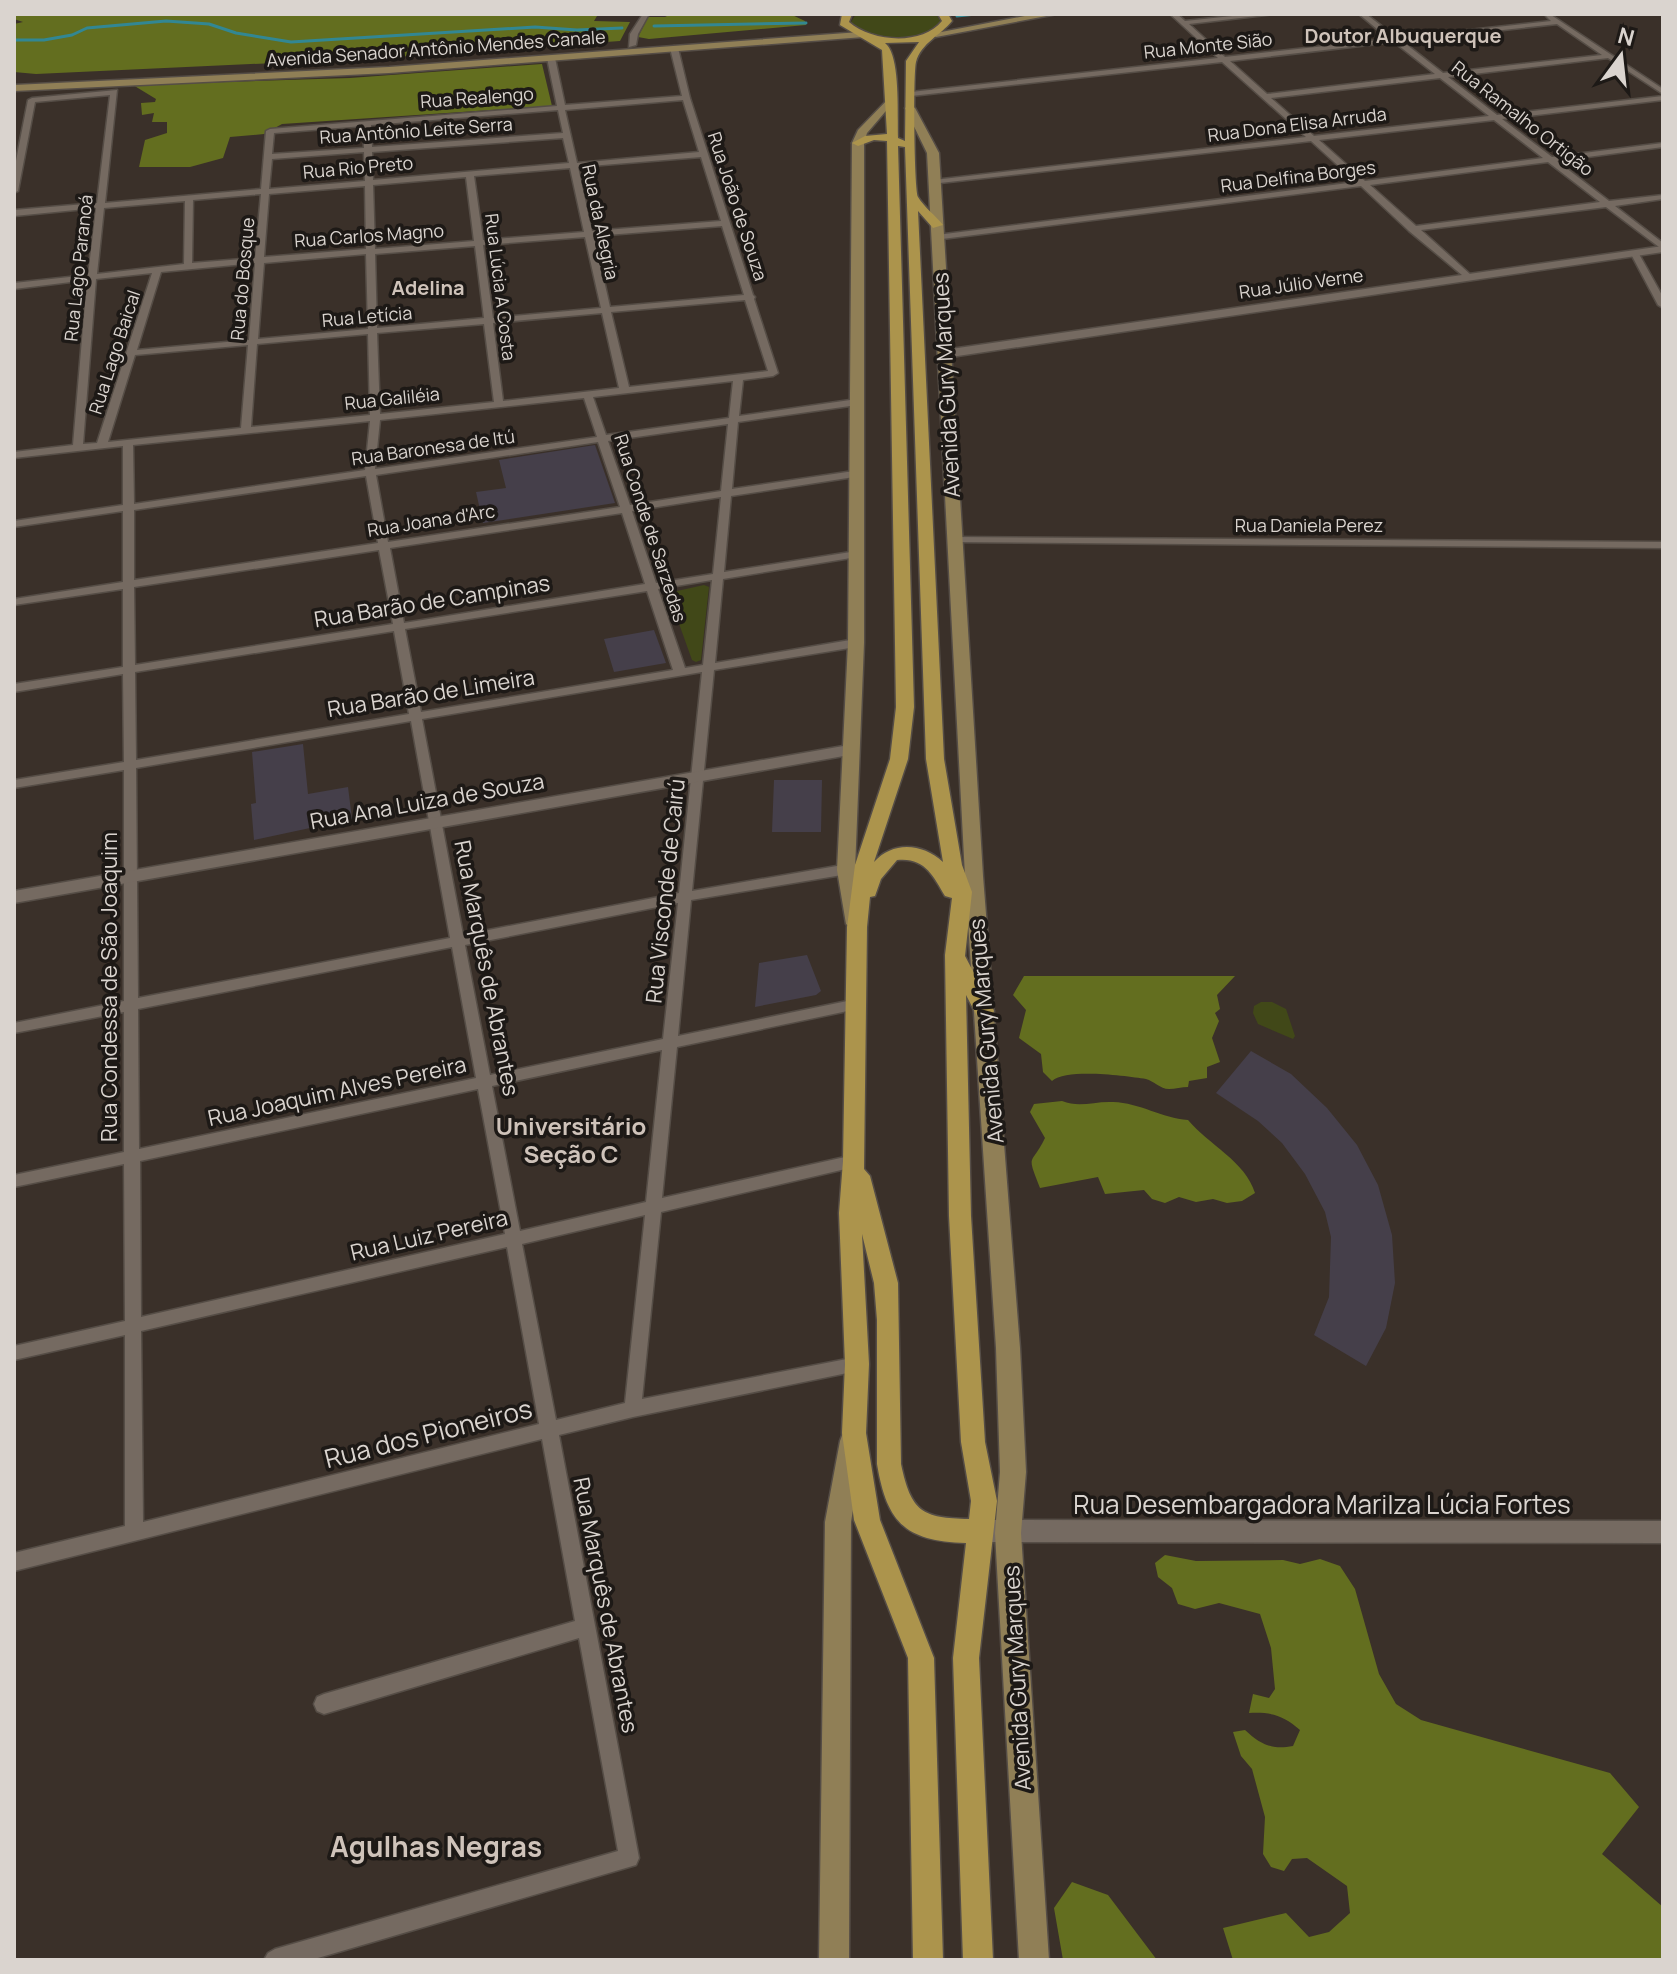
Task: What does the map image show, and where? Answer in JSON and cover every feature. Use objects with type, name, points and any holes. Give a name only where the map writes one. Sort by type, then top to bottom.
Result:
[{"type":"main road","name":"Avenida Gury Marques","points":[[943,14],[947,25],[932,35],[911,61],[910,166],[935,759],[953,865],[968,884]]},
{"type":"main road","points":[[866,37],[901,40],[1052,14]]},
{"type":"main road","name":"Avenida Senador Antônio Mendes Canale","points":[[15,90],[389,70],[809,30],[846,16]]},
{"type":"main road","name":"Avenida Gury Marques","points":[[834,1960],[838,1522],[854,1433],[857,1364],[850,1213],[854,1161],[857,927],[864,865],[899,759],[905,707],[892,98],[887,49],[847,28],[846,16]]},
{"type":"main road","name":"Avenida Senador Antônio Mendes Canale","points":[[14,75],[55,77],[137,71],[596,54],[866,37]]},
{"type":"main road","points":[[596,54],[628,49],[632,45]]},
{"type":"main road","points":[[104,83],[141,76],[137,71]]},
{"type":"main road","points":[[858,143],[862,132],[892,98]]},
{"type":"main road","name":"Avenida Gury Marques","points":[[910,101],[931,146],[934,182],[955,540],[968,884],[993,1107],[1013,1472],[995,1532],[966,1658],[978,1960]]},
{"type":"main road","points":[[858,143],[870,137],[893,138],[903,145],[910,166]]},
{"type":"main road","name":"Avenida Gury Marques","points":[[857,927],[846,870],[856,643],[854,474],[858,143]]},
{"type":"main road","points":[[911,196],[937,232]]},
{"type":"main road","points":[[857,927],[872,877],[891,855],[916,852],[928,857],[939,867],[961,913]]},
{"type":"main road","name":"Avenida Gury Marques","points":[[968,884],[955,955],[960,1216],[973,1442],[984,1501],[995,1532],[1034,1960]]},
{"type":"main road","points":[[955,955],[984,1011]]},
{"type":"main road","points":[[854,1161],[886,1283],[889,1464],[892,1486],[900,1508],[914,1524],[949,1531],[995,1532]]},
{"type":"main road","name":"Avenida Gury Marques","points":[[854,1433],[867,1520],[921,1658],[928,1960]]},
{"type":"street","points":[[632,45],[634,34],[646,14]]},
{"type":"street","points":[[1173,14],[1468,277]]},
{"type":"street","points":[[1183,23],[1271,14]]},
{"type":"street","name":"Rua Ramalho Ortigão","points":[[1362,14],[1663,248]]},
{"type":"street","points":[[1545,14],[1663,95]]},
{"type":"street","name":"Rua Monte Sião","points":[[910,101],[1224,60],[1557,22]]},
{"type":"street","name":"Rua João de Souza","points":[[674,48],[686,98],[773,373]]},
{"type":"street","name":"Rua da Alegria","points":[[555,55],[560,107],[625,392]]},
{"type":"street","points":[[1265,96],[1609,56]]},
{"type":"street","name":"Rua Lago Paranoá","points":[[14,191],[32,100],[114,92],[92,277],[78,447]]},
{"type":"street","name":"Rua Dona Elisa Arruda","points":[[934,182],[1663,95]]},
{"type":"street","name":"Rua Realengo","points":[[270,131],[686,98]]},
{"type":"street","name":"Rua Marquês de Abrantes","points":[[275,1960],[629,1858],[370,472],[375,415],[367,122]]},
{"type":"street","name":"Rua do Bosque","points":[[246,429],[270,131]]},
{"type":"street","name":"Rua Antônio Leite Serra","points":[[268,157],[566,135]]},
{"type":"street","name":"Rua Delfina Borges","points":[[937,232],[1362,184],[1663,145]]},
{"type":"street","name":"Rua Rio Preto","points":[[14,213],[705,154]]},
{"type":"street","name":"Rua Lúcia A Costa","points":[[470,174],[499,404]]},
{"type":"street","points":[[1412,229],[1663,197]]},
{"type":"street","points":[[188,266],[189,198]]},
{"type":"street","name":"Rua Carlos Magno","points":[[14,286],[188,266],[727,223]]},
{"type":"street","name":"Rua Júlio Verne","points":[[944,354],[1663,248]]},
{"type":"street","points":[[1635,254],[1663,305]]},
{"type":"street","name":"Rua Lago Baical","points":[[102,444],[157,270]]},
{"type":"street","name":"Rua Letícia","points":[[130,353],[751,297]]},
{"type":"street","name":"Rua Galiléia","points":[[14,455],[375,415],[588,396],[773,373]]},
{"type":"street","name":"Rua Visconde de Cairú","points":[[633,1409],[738,378]]},
{"type":"street","name":"Rua Conde de Sarzedas","points":[[588,396],[680,672]]},
{"type":"street","name":"Rua Baronesa de Itú","points":[[14,524],[857,402]]},
{"type":"street","name":"Rua Condessa de São Joaquim","points":[[128,441],[134,1532]]},
{"type":"street","name":"Rua Joana d'Arc","points":[[14,602],[854,474]]},
{"type":"street","name":"Rua Daniela Perez","points":[[955,540],[1663,545]]},
{"type":"street","name":"Rua Barão de Campinas","points":[[14,688],[857,554]]},
{"type":"street","name":"Rua Barão de Limeira","points":[[14,784],[856,643]]},
{"type":"street","name":"Rua Ana Luiza de Souza","points":[[14,897],[849,750]]},
{"type":"street","points":[[14,1028],[684,897],[846,870],[891,855]]},
{"type":"street","name":"Rua Joaquim Alves Pereira","points":[[14,1181],[857,1004]]},
{"type":"street","name":"Rua Luiz Pereira","points":[[14,1353],[854,1161]]},
{"type":"street","name":"Rua dos Pioneiros","points":[[14,1562],[633,1409],[857,1364]]},
{"type":"street","name":"Rua Desembargadora Marilza Lúcia Fortes","points":[[995,1532],[1663,1532]]},
{"type":"street","points":[[324,1704],[585,1627]]},
{"type":"green space","points":[[14,14],[577,14],[597,16],[594,21],[630,22],[620,41],[383,58],[36,74],[14,72],[14,24],[23,22],[14,19]]},
{"type":"green space","points":[[671,14],[790,14],[805,21],[806,25],[649,39],[638,37],[648,17]]},
{"type":"green space","points":[[856,14],[936,14],[941,22],[925,35],[888,37],[855,27],[851,22]]},
{"type":"green space","points":[[542,64],[552,106],[282,124],[264,134],[230,137],[223,158],[190,167],[139,167],[145,140],[167,133],[167,122],[152,122],[154,113],[142,115],[141,103],[155,102],[156,99],[133,85],[350,78]]},
{"type":"green space","points":[[704,585],[709,587],[701,660],[696,662],[692,660],[668,593]]},
{"type":"green space","points":[[1024,976],[1235,976],[1217,995],[1220,1009],[1215,1013],[1219,1021],[1212,1038],[1220,1062],[1207,1067],[1207,1078],[1189,1081],[1188,1087],[1174,1089],[1163,1088],[1146,1079],[1111,1075],[1070,1075],[1052,1081],[1043,1072],[1041,1054],[1019,1038],[1026,1010],[1013,995]]},
{"type":"green space","points":[[1272,1002],[1286,1009],[1295,1036],[1293,1039],[1258,1024],[1253,1013],[1254,1006]]},
{"type":"green space","points":[[1062,1101],[1075,1104],[1123,1103],[1188,1120],[1235,1162],[1255,1193],[1242,1201],[1227,1203],[1213,1199],[1196,1202],[1179,1197],[1165,1203],[1152,1199],[1144,1190],[1105,1194],[1098,1177],[1040,1188],[1032,1160],[1045,1138],[1030,1112],[1034,1104]]},
{"type":"green space","points":[[1165,1555],[1196,1561],[1283,1560],[1300,1564],[1320,1559],[1340,1566],[1355,1589],[1379,1674],[1396,1704],[1421,1720],[1610,1773],[1639,1807],[1602,1854],[1663,1907],[1663,1960],[1233,1960],[1223,1928],[1286,1913],[1309,1937],[1329,1932],[1350,1913],[1347,1886],[1307,1858],[1292,1859],[1284,1871],[1271,1867],[1263,1854],[1265,1817],[1252,1769],[1241,1756],[1233,1732],[1245,1730],[1266,1745],[1285,1747],[1293,1746],[1300,1730],[1276,1716],[1249,1713],[1253,1694],[1269,1698],[1275,1689],[1271,1648],[1260,1614],[1219,1603],[1195,1609],[1178,1604],[1172,1588],[1158,1577],[1155,1563]]},
{"type":"green space","points":[[1072,1882],[1108,1895],[1157,1960],[1063,1960],[1054,1908]]},
{"type":"building","points":[[595,445],[615,503],[483,523],[476,492],[506,488],[499,460]]},
{"type":"building","points":[[654,630],[666,663],[614,672],[604,639]]},
{"type":"building","points":[[303,744],[308,794],[348,787],[352,819],[254,840],[251,804],[256,803],[252,752]]},
{"type":"building","points":[[774,780],[822,780],[821,832],[772,832]]},
{"type":"building","points":[[807,955],[821,991],[816,995],[755,1007],[759,963]]},
{"type":"building","points":[[1251,1051],[1291,1074],[1327,1108],[1357,1145],[1378,1185],[1392,1235],[1395,1283],[1386,1328],[1366,1366],[1314,1335],[1329,1297],[1331,1237],[1325,1212],[1305,1174],[1282,1143],[1258,1121],[1216,1093]]},
{"type":"waterway","points":[[957,16],[976,14]]},
{"type":"waterway","points":[[14,40],[44,40],[72,35],[87,28],[166,21],[209,24],[236,33],[291,42],[535,27],[577,30],[622,28]]},
{"type":"waterway","points":[[654,26],[806,23]]},
{"type":"district","name":"Doutor Albuquerque","points":[[1403,35]]},
{"type":"district","name":"Adelina","points":[[428,287]]},
{"type":"district","name":"Universitário Seção C","points":[[571,1139]]},
{"type":"district","name":"Agulhas Negras","points":[[436,1846]]}]
